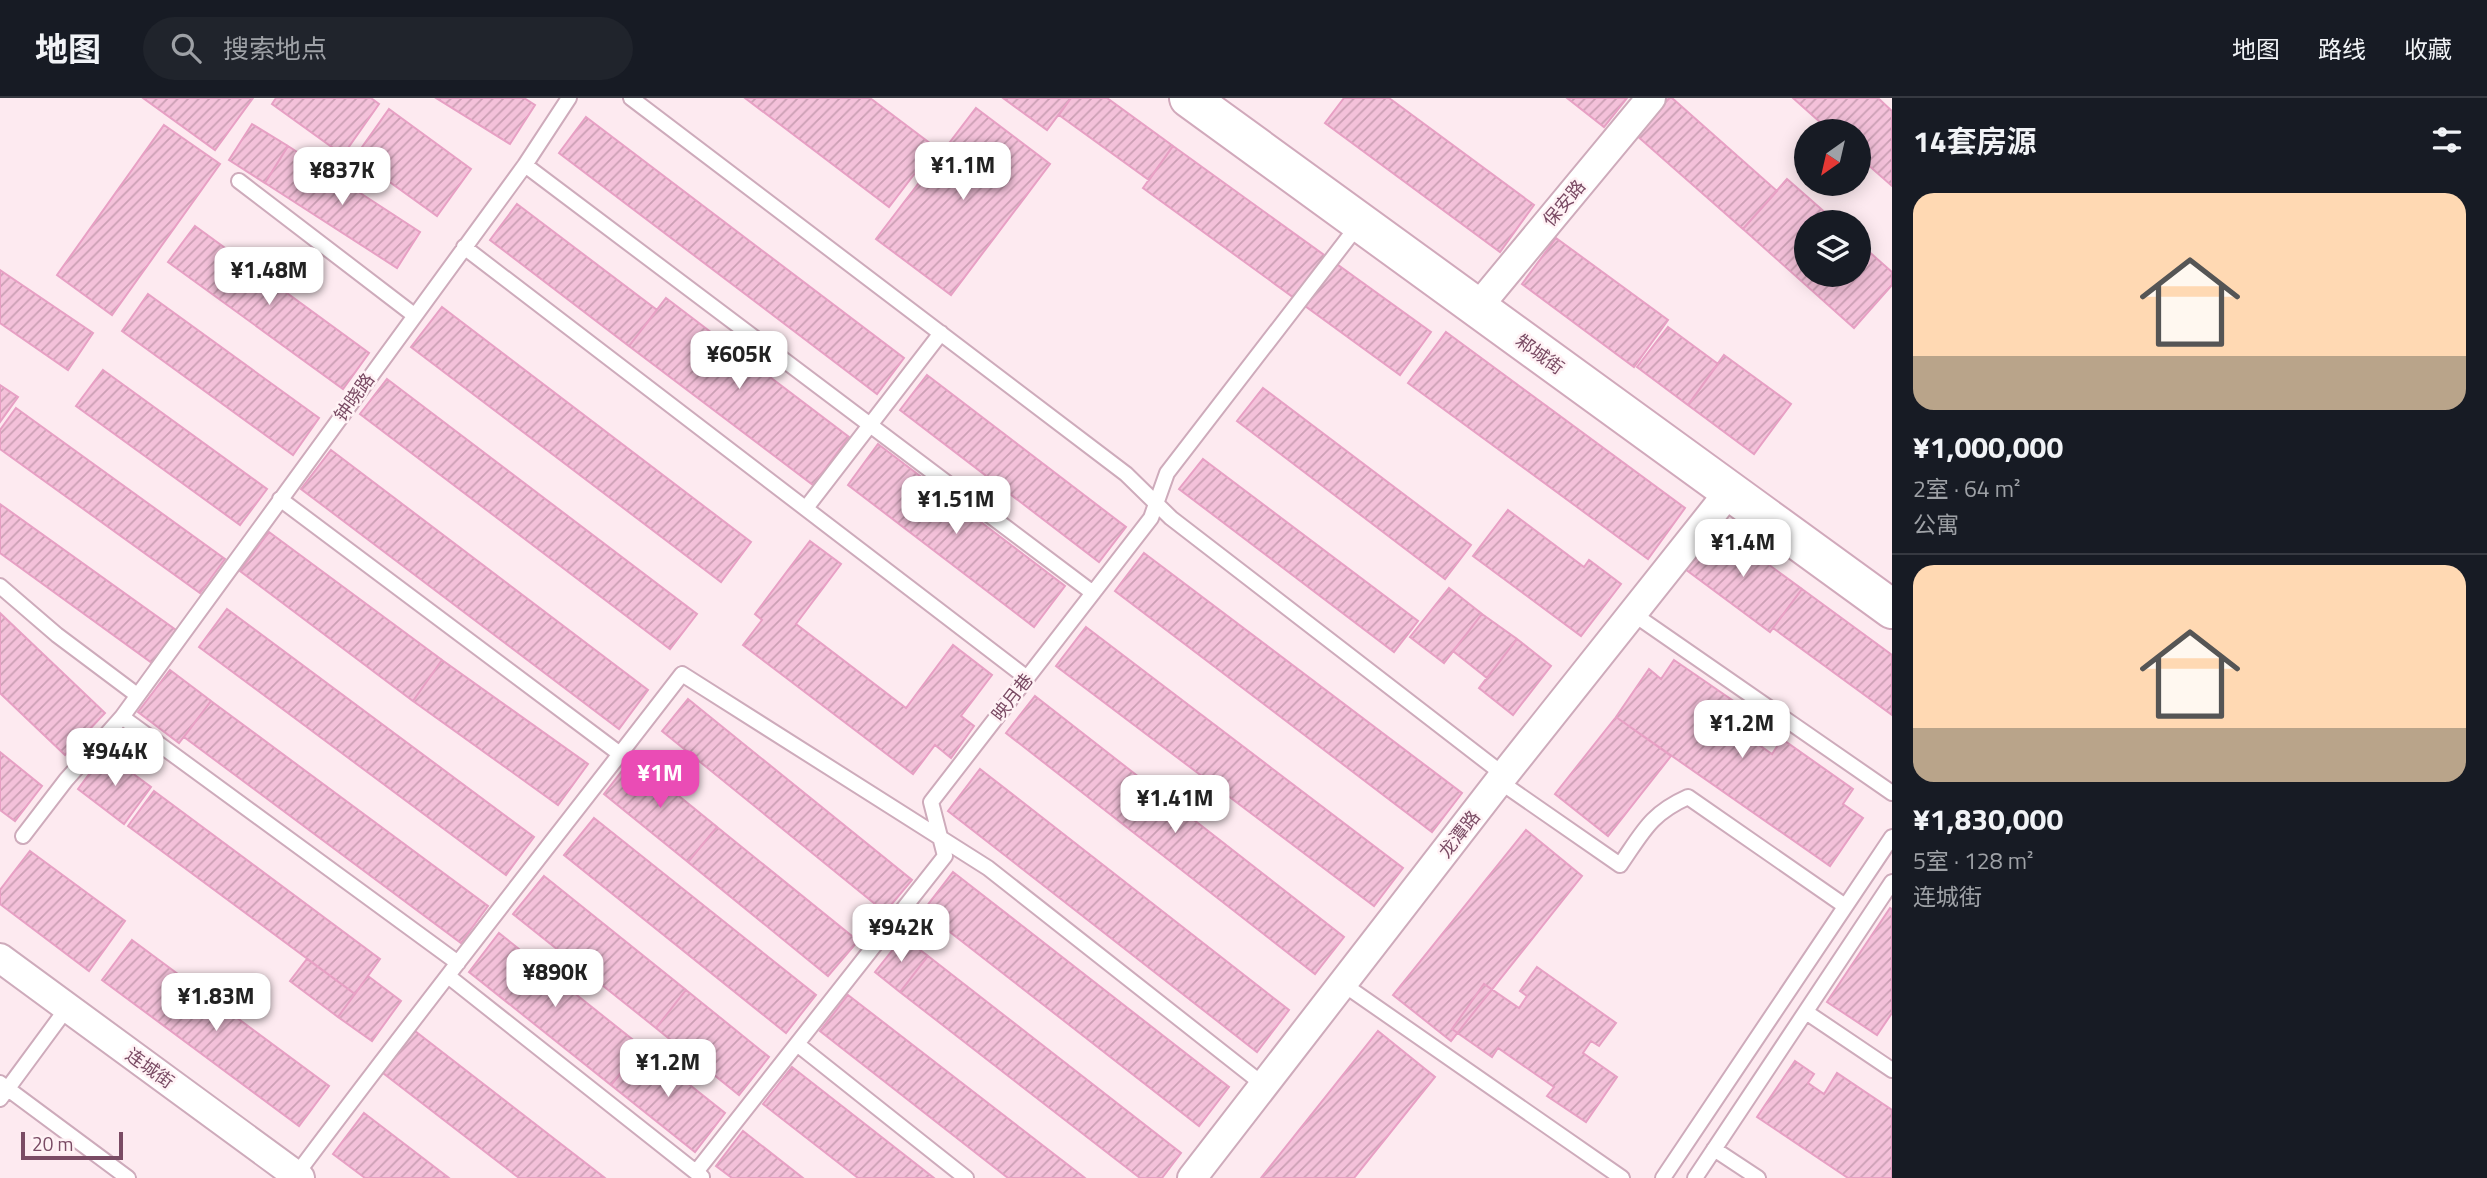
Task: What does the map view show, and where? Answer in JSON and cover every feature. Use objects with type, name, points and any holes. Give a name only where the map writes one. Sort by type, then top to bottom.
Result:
[{"type":"street","name":"邾城街","points":[[1189,98],[1892,609]]},
{"type":"street","name":"保安路","points":[[1477,308],[1651,98]]},
{"type":"street","name":"龙潭路","points":[[1192,1178],[1502,778],[1729,492]]},
{"type":"street","name":"连城街","points":[[0,958],[289,1174]]},
{"type":"lane","name":"钟晓路","points":[[23,836],[66,780],[121,717],[525,165],[569,98]]},
{"type":"lane","points":[[631,98],[1126,474],[1171,518],[1502,778],[1620,865],[1650,822],[1665,807],[1688,797],[1845,906]]},
{"type":"lane","points":[[525,165],[1094,593]]},
{"type":"lane","points":[[239,181],[414,315]]},
{"type":"lane","name":"映月巷","points":[[700,1175],[797,1044],[944,856],[931,802],[1151,518],[1167,473],[1360,223]]},
{"type":"lane","points":[[464,247],[1027,678]]},
{"type":"lane","points":[[806,508],[941,333]]},
{"type":"lane","points":[[280,499],[620,754]]},
{"type":"lane","points":[[0,586],[57,635],[137,695]]},
{"type":"lane","points":[[1632,613],[1892,793]]},
{"type":"lane","points":[[289,1174],[448,976],[682,674],[988,868],[1265,1086]]},
{"type":"lane","points":[[121,717],[458,963]]},
{"type":"lane","points":[[1663,1178],[1892,837]]},
{"type":"lane","points":[[1695,1178],[1892,882]]},
{"type":"lane","points":[[448,976],[700,1175]]},
{"type":"lane","points":[[1343,984],[1622,1178]]},
{"type":"lane","points":[[67,1008],[2,1090],[128,1178]]},
{"type":"lane","points":[[1806,1012],[1892,1070]]},
{"type":"lane","points":[[797,1044],[967,1178]]},
{"type":"lane","points":[[1714,1149],[1758,1178]]},
{"type":"building","points":[[143,98],[253,98],[215,150]]},
{"type":"building","points":[[276,98],[371,98],[379,104],[343,155],[272,104]]},
{"type":"building","points":[[436,98],[524,98],[535,105],[510,144]]},
{"type":"building","points":[[745,98],[870,98],[935,147],[889,207]]},
{"type":"building","points":[[1003,98],[1071,98],[1047,130]]},
{"type":"building","points":[[1071,98],[1107,98],[1173,146],[1149,180],[1059,115]]},
{"type":"building","points":[[1344,98],[1389,98],[1534,205],[1500,252],[1325,123]]},
{"type":"building","points":[[1567,98],[1627,98],[1604,127]]},
{"type":"building","points":[[1669,98],[1777,191],[1743,229],[1636,135]]},
{"type":"building","points":[[1793,98],[1878,98],[1892,111],[1892,186],[1871,167],[1871,119],[1817,119]]},
{"type":"building","points":[[976,108],[1050,164],[951,295],[876,239]]},
{"type":"building","points":[[389,109],[471,169],[437,216],[355,157]]},
{"type":"building","points":[[586,117],[904,358],[877,394],[559,153]]},
{"type":"building","points":[[252,124],[288,146],[265,183],[229,160]]},
{"type":"building","points":[[164,125],[220,164],[112,315],[57,275]]},
{"type":"building","points":[[288,146],[420,232],[397,268],[265,183]]},
{"type":"building","points":[[1173,146],[1431,332],[1400,375],[1143,188]]},
{"type":"building","points":[[1787,179],[1794,185],[1794,196],[1806,196],[1822,210],[1794,210],[1794,274],[1743,229]]},
{"type":"building","points":[[517,204],[657,310],[629,346],[490,240]]},
{"type":"building","points":[[195,226],[369,353],[343,389],[168,262]]},
{"type":"building","points":[[1556,238],[1668,320],[1634,367],[1522,284]]},
{"type":"building","points":[[1871,253],[1892,272],[1892,285],[1854,328],[1808,287],[1871,287]]},
{"type":"building","points":[[0,270],[93,333],[68,370],[0,323]]},
{"type":"building","points":[[148,294],[319,418],[293,455],[122,331]]},
{"type":"building","points":[[666,298],[849,437],[813,485],[629,346]]},
{"type":"building","points":[[442,307],[751,542],[721,582],[411,347]]},
{"type":"building","points":[[1668,327],[1718,364],[1688,405],[1637,367]]},
{"type":"building","points":[[1446,332],[1685,508],[1648,559],[1408,383]]},
{"type":"building","points":[[1724,355],[1791,404],[1754,454],[1688,405]]},
{"type":"building","points":[[103,370],[267,489],[240,525],[76,406]]},
{"type":"building","points":[[927,375],[1126,527],[1099,562],[900,410]]},
{"type":"building","points":[[387,379],[697,614],[670,649],[360,414]]},
{"type":"building","points":[[0,385],[18,397],[0,422]]},
{"type":"building","points":[[1263,388],[1471,545],[1445,579],[1237,421]]},
{"type":"building","points":[[16,408],[225,559],[200,593],[0,449],[0,430]]},
{"type":"building","points":[[878,444],[1065,586],[1034,627],[848,485]]},
{"type":"building","points":[[331,450],[648,690],[619,729],[301,489]]},
{"type":"building","points":[[1203,459],[1418,621],[1394,652],[1179,489]]},
{"type":"building","points":[[0,504],[176,630],[152,663],[0,553]]},
{"type":"building","points":[[1508,510],[1584,567],[1589,560],[1621,584],[1581,636],[1473,556]]},
{"type":"building","points":[[1716,526],[1802,589],[1770,632],[1685,569]]},
{"type":"building","points":[[269,532],[442,660],[413,701],[240,571]]},
{"type":"building","points":[[810,541],[841,564],[796,624],[906,708],[953,645],[992,675],[961,716],[974,726],[951,758],[935,745],[913,774],[743,645],[762,620],[755,614]]},
{"type":"building","points":[[1144,553],[1462,793],[1432,832],[1115,591]]},
{"type":"building","points":[[1449,588],[1482,614],[1444,663],[1410,637]]},
{"type":"building","points":[[1802,589],[1892,655],[1892,715],[1773,628]]},
{"type":"building","points":[[227,609],[534,837],[506,875],[199,647]]},
{"type":"building","points":[[0,613],[105,713],[65,755],[0,693]]},
{"type":"building","points":[[1482,614],[1517,639],[1487,678],[1453,651]]},
{"type":"building","points":[[1086,627],[1403,868],[1374,906],[1056,666]]},
{"type":"building","points":[[1517,639],[1551,666],[1513,715],[1479,688]]},
{"type":"building","points":[[442,660],[588,764],[558,805],[413,701]]},
{"type":"building","points":[[1674,660],[1751,713],[1739,731],[1772,754],[1782,739],[1853,789],[1843,804],[1863,818],[1830,866],[1616,717],[1649,669],[1661,679]]},
{"type":"building","points":[[170,670],[211,701],[179,743],[138,712]]},
{"type":"building","points":[[1035,696],[1344,937],[1315,974],[1006,733]]},
{"type":"building","points":[[688,699],[912,880],[885,912],[662,731]]},
{"type":"building","points":[[211,701],[488,906],[461,943],[184,737]]},
{"type":"building","points":[[1616,717],[1671,756],[1608,836],[1555,794]]},
{"type":"building","points":[[0,752],[42,786],[15,821],[0,810]]},
{"type":"building","points":[[105,753],[151,787],[124,824],[78,789]]},
{"type":"building","points":[[632,758],[717,827],[688,862],[604,794]]},
{"type":"building","points":[[980,769],[1289,1010],[1257,1052],[948,811]]},
{"type":"building","points":[[154,791],[380,959],[355,994],[128,826]]},
{"type":"building","points":[[594,818],[816,995],[786,1033],[564,855]]},
{"type":"building","points":[[717,827],[858,941],[828,976],[688,862]]},
{"type":"building","points":[[1526,830],[1582,876],[1451,1041],[1393,995]]},
{"type":"building","points":[[30,851],[125,921],[89,971],[0,904],[0,890]]},
{"type":"building","points":[[953,872],[1229,1087],[1199,1126],[923,911]]},
{"type":"building","points":[[544,876],[686,990],[656,1028],[513,914]]},
{"type":"building","points":[[1890,908],[1892,1013],[1877,1035],[1827,1002]]},
{"type":"building","points":[[499,933],[642,1047],[611,1085],[469,972]]},
{"type":"building","points":[[903,937],[928,956],[900,992],[875,972]]},
{"type":"building","points":[[132,940],[329,1086],[299,1126],[102,980]]},
{"type":"building","points":[[928,956],[1181,1153],[1162,1178],[1140,1178],[900,992]]},
{"type":"building","points":[[307,959],[355,994],[338,1017],[290,981]]},
{"type":"building","points":[[1537,967],[1616,1023],[1599,1046],[1591,1041],[1583,1053],[1617,1077],[1586,1122],[1547,1096],[1554,1087],[1498,1048],[1492,1057],[1452,1029],[1484,984],[1519,1008],[1527,996],[1520,991]]},
{"type":"building","points":[[368,976],[401,1001],[372,1041],[338,1017]]},
{"type":"building","points":[[686,990],[769,1057],[739,1095],[656,1028]]},
{"type":"building","points":[[848,995],[1085,1178],[1008,1178],[820,1031]]},
{"type":"building","points":[[415,1031],[605,1178],[519,1178],[383,1073]]},
{"type":"building","points":[[1378,1031],[1435,1077],[1354,1178],[1261,1178]]},
{"type":"building","points":[[642,1047],[725,1113],[695,1152],[611,1085]]},
{"type":"building","points":[[1795,1061],[1814,1074],[1808,1083],[1824,1094],[1837,1073],[1892,1110],[1892,1178],[1848,1178],[1757,1117]]},
{"type":"building","points":[[792,1067],[934,1178],[858,1178],[763,1104]]},
{"type":"building","points":[[364,1113],[449,1178],[365,1178],[333,1154]]},
{"type":"building","points":[[743,1131],[803,1178],[732,1178],[716,1166]]}]
